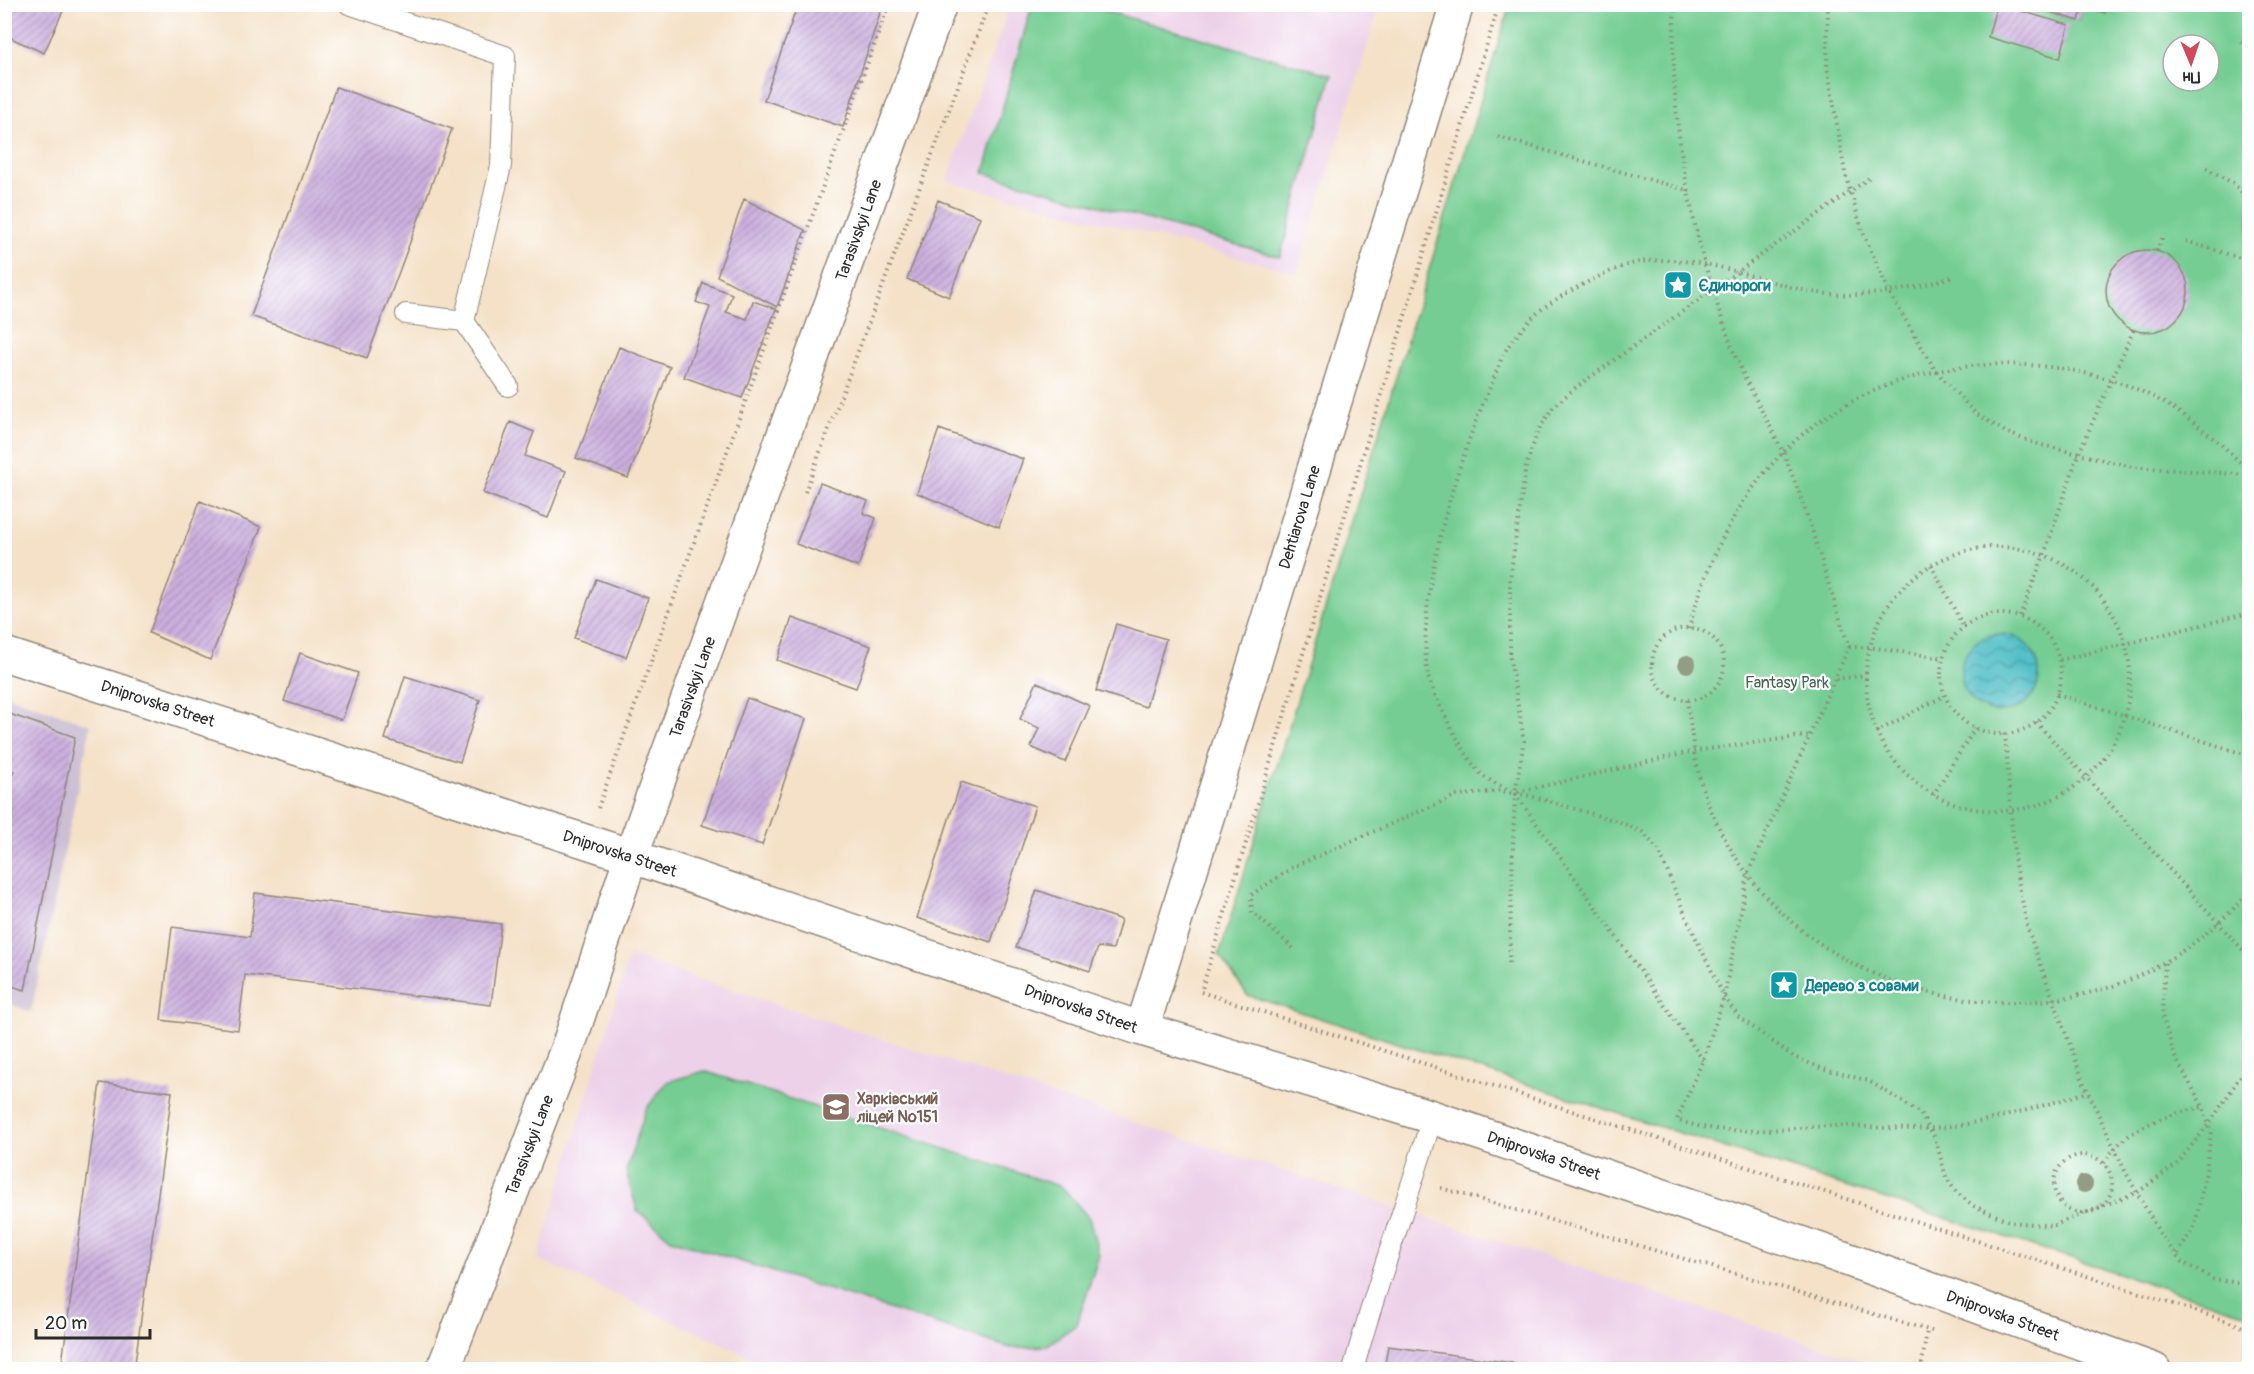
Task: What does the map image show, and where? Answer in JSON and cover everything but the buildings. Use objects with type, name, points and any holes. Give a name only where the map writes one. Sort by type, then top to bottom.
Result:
[{"type":"street","name":"Tarasivskyi Lane","points":[[443,1370],[569,1044],[631,856],[940,4]]},
{"type":"street","name":"Dehtiarova Lane","points":[[1142,1029],[1457,4]]},
{"type":"street","name":"Dniprovska Street","points":[[4,654],[631,856],[1142,1029],[1432,1117],[1838,1256],[2154,1370]]},
{"type":"lane","points":[[349,4],[505,56],[501,166],[464,321],[508,386]]},
{"type":"lane","points":[[406,314],[464,321]]},
{"type":"lane","points":[[1353,1370],[1368,1313],[1414,1180],[1432,1117]]},
{"type":"path","points":[[585,841],[889,4]]},
{"type":"path","points":[[802,501],[989,4]]},
{"type":"path","points":[[1499,4],[1201,992],[2222,1319],[2250,1330]]},
{"type":"path","points":[[1675,4],[1673,41],[1680,144],[1707,266],[1732,349],[1782,454],[1849,647],[1812,735],[1748,873],[1724,997],[1703,1060],[1677,1120],[1699,1128],[1743,1130],[1841,1126],[1944,1127],[2010,1116],[2088,1092]]},
{"type":"path","points":[[1828,4],[1827,64],[1851,191],[1862,230],[1889,292],[1936,371],[1975,413],[2007,433],[2078,455],[2132,467],[2250,474]]},
{"type":"path","points":[[2241,42],[2250,47]]},
{"type":"path","points":[[1498,137],[1690,191]]},
{"type":"path","points":[[2206,168],[2233,183],[2250,201]]},
{"type":"path","points":[[1509,963],[1515,793],[1524,741],[1510,659],[1510,578],[1526,466],[1538,431],[1553,407],[1575,388],[1734,272],[1872,176]]},
{"type":"path","points":[[2157,251],[2164,234]]},
{"type":"path","points":[[2186,241],[2250,261]]},
{"type":"path","points":[[1703,1060],[1515,793],[1481,774],[1450,724],[1428,677],[1425,629],[1434,575],[1447,511],[1473,426],[1508,346],[1537,313],[1595,279],[1631,264],[1680,260],[1805,290],[1851,294],[1889,292],[1952,277]]},
{"type":"path","points":[[2020,616],[2044,555],[2078,455],[2133,329]]},
{"type":"path","points":[[1689,629],[1717,546],[1747,495],[1782,454],[1808,430],[1832,414],[1885,387],[1936,371],[2000,363],[2059,367],[2110,380],[2176,410],[2229,451],[2250,474]]},
{"type":"path","points":[[1995,546],[2044,555],[2078,572],[2109,605],[2127,645],[2131,690],[2120,733],[2086,780],[2059,797],[2011,810],[1974,809],[1933,795],[1899,768],[1876,732],[1865,690],[1868,647],[1885,608],[1913,576],[1931,566],[1951,554],[1995,546]]},
{"type":"path","points":[[1931,566],[1963,626]]},
{"type":"path","points":[[2060,660],[2250,613]]},
{"type":"path","points":[[1999,614],[2020,616],[2038,626],[2052,642],[2060,660],[2061,681],[2055,701],[2036,722],[2026,729],[2005,734],[1975,728],[1954,712],[1944,696],[1941,677],[1943,658],[1950,641],[1963,626],[1980,618],[1999,614]]},
{"type":"path","points":[[1689,629],[1706,633],[1715,641],[1724,663],[1717,685],[1699,698],[1687,700],[1665,692],[1657,683],[1652,661],[1662,639],[1671,632],[1689,629]]},
{"type":"path","points":[[1849,647],[1868,647],[1943,658]]},
{"type":"path","points":[[1835,679],[1866,675]]},
{"type":"path","points":[[2057,694],[2250,756]]},
{"type":"path","points":[[1876,732],[1944,696]]},
{"type":"path","points":[[1687,700],[1695,751],[1706,798],[1748,873],[1793,922],[1847,962],[1908,988],[1973,1002],[2040,1002],[2105,989],[2165,963],[2220,924],[2250,892]]},
{"type":"path","points":[[2036,722],[2086,780],[2250,958]]},
{"type":"path","points":[[1933,795],[1975,728]]},
{"type":"path","points":[[2005,734],[2015,865],[2028,930],[2051,999],[2088,1092],[2160,1234],[2182,1262],[2213,1279],[2250,1285]]},
{"type":"path","points":[[1515,793],[1695,751],[1812,735]]},
{"type":"path","points":[[1293,948],[1252,912],[1251,895],[1295,866],[1455,796],[1499,790],[1515,793],[1583,810],[1642,832],[1658,849],[1687,919],[1724,997],[1739,1017],[1794,1057],[1821,1068],[1869,1081],[1920,1113],[1935,1138],[1946,1177],[1956,1192],[1974,1206],[2011,1222],[2052,1226],[2138,1192],[2176,1165],[2209,1124],[2250,1062]]},
{"type":"path","points":[[2165,963],[2162,1015],[2175,1057],[2203,1107],[2209,1124],[2206,1172],[2194,1225],[2177,1255]]},
{"type":"path","points":[[2103,1163],[2114,1147],[2160,1117],[2203,1107]]},
{"type":"path","points":[[2087,1155],[2103,1163],[2109,1171],[2111,1190],[2102,1206],[2094,1210],[2075,1212],[2066,1208],[2057,1198],[2053,1182],[2060,1164],[2068,1158],[2087,1155]]},
{"type":"path","points":[[1414,1180],[1939,1333]]},
{"type":"path","points":[[1921,1370],[1928,1330]]},
{"type":"shaded area","points":[[1010,5],[1380,5],[1297,273],[947,181]]},
{"type":"shaded area","points":[[4,695],[91,725],[31,1012],[5,1002]]},
{"type":"shaded area","name":"Харківський ліцей №151","points":[[629,956],[1887,1369],[777,1369],[538,1259]]},
{"type":"green space","name":"Fantasy Park","points":[[2021,4],[2079,21],[2083,7],[2105,13],[2107,5],[2249,5],[2249,1315],[1247,995],[1219,955],[1510,5]]},
{"type":"green space","points":[[1032,5],[1084,5],[1332,75],[1280,257],[984,173]]},
{"type":"green space","points":[[704,1071],[1062,1187],[1089,1218],[1099,1255],[1077,1324],[1046,1346],[1010,1348],[671,1239],[637,1210],[626,1171],[646,1109],[667,1082]]},
{"type":"water","points":[[2000,634],[2015,637],[2028,645],[2036,658],[2039,673],[2036,688],[2028,701],[2015,709],[2000,712],[1985,709],[1972,701],[1964,688],[1961,673],[1964,658],[1972,645],[1985,637]]},
{"type":"place","name":"Єдинороги","points":[[1678,285]]},
{"type":"place","name":"Дерево з совами","points":[[1784,985]]},
{"type":"place","name":"Харківський ліцей №151","points":[[836,1107]]}]
